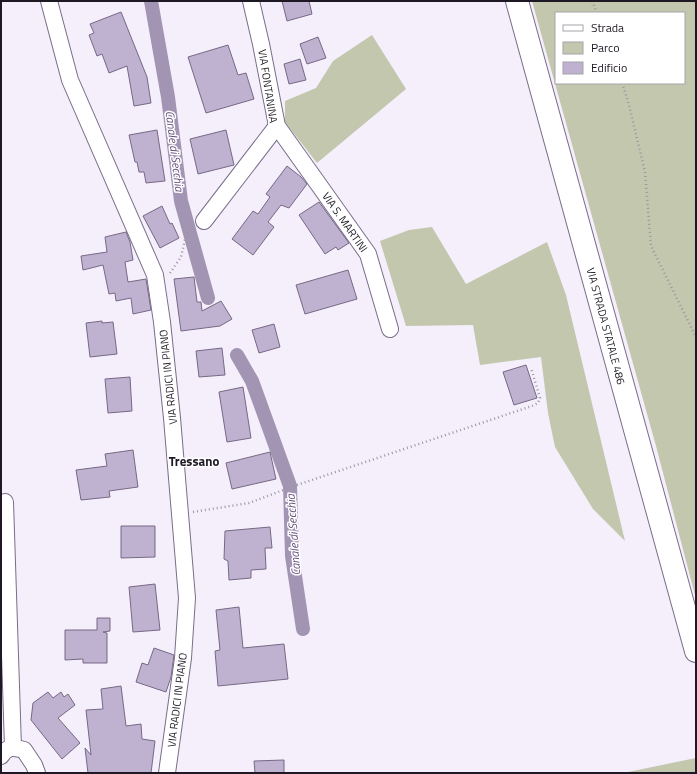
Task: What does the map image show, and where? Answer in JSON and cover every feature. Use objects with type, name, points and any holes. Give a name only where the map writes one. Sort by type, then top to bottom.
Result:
[{"type":"main road","name":"VIA STRADA STATALE 486","points":[[517,1],[696,651]]},
{"type":"street","name":"VIA RADICI IN PIANO","points":[[49,1],[70,80],[155,275],[162,322],[187,598],[183,658],[167,773]]},
{"type":"street","name":"VIA FONTANINA","points":[[198,222],[277,126],[251,1]]},
{"type":"street","name":"VIA S. MARTINI","points":[[277,126],[368,254],[390,329]]},
{"type":"street","points":[[5,502],[7,751],[24,750],[34,765],[37,773]]},
{"type":"path","points":[[592,1],[596,12]]},
{"type":"path","points":[[622,84],[628,101],[645,172],[651,246],[696,337]]},
{"type":"path","points":[[186,235],[198,222]]},
{"type":"path","points":[[180,514],[249,503],[294,486],[532,406],[538,403],[540,398],[531,368]]},
{"type":"green space","points":[[532,1],[696,1],[696,599],[656,446],[555,84],[685,84],[685,12],[555,12],[555,84]]},
{"type":"green space","points":[[372,35],[406,89],[317,163],[285,122],[285,101],[316,88],[333,61]]},
{"type":"green space","points":[[432,227],[466,284],[547,242],[566,295],[625,541],[593,509],[555,447],[548,413],[541,357],[480,365],[473,325],[406,326],[380,241],[409,230]]},
{"type":"green space","points":[[696,758],[696,773],[623,773]]},
{"type":"building","points":[[282,1],[309,1],[312,14],[287,21]]},
{"type":"building","points":[[121,12],[147,77],[151,103],[134,106],[127,66],[109,73],[102,54],[97,56],[89,35],[94,33],[90,24]]},
{"type":"building","points":[[318,37],[326,58],[307,64],[300,44]]},
{"type":"building","points":[[228,45],[238,75],[246,73],[254,99],[206,113],[188,57]]},
{"type":"building","points":[[300,59],[306,80],[289,84],[284,64]]},
{"type":"building","points":[[157,130],[165,181],[146,183],[144,172],[139,172],[137,162],[135,162],[129,135]]},
{"type":"building","points":[[226,130],[234,165],[198,174],[190,139]]},
{"type":"building","points":[[287,166],[307,184],[289,208],[281,205],[268,222],[274,227],[253,255],[232,239],[253,211],[258,214],[270,197],[266,194]]},
{"type":"building","points":[[319,202],[349,243],[338,250],[336,247],[325,254],[299,215]]},
{"type":"building","points":[[162,206],[170,224],[172,223],[179,238],[160,248],[143,216]]},
{"type":"building","points":[[126,232],[130,242],[133,260],[125,262],[128,282],[146,279],[151,310],[133,314],[131,298],[116,301],[115,293],[109,294],[103,265],[83,270],[81,256],[107,252],[105,237]]},
{"type":"building","points":[[348,270],[357,299],[305,314],[296,285]]},
{"type":"building","points":[[194,277],[197,302],[201,302],[202,311],[221,301],[232,319],[220,326],[181,331],[174,279]]},
{"type":"building","points":[[102,321],[102,323],[113,322],[117,354],[90,357],[86,323]]},
{"type":"building","points":[[274,324],[280,347],[259,353],[252,330]]},
{"type":"building","points":[[222,348],[225,375],[199,377],[196,351]]},
{"type":"building","points":[[526,365],[537,398],[514,405],[503,372]]},
{"type":"building","points":[[130,377],[132,411],[108,413],[105,379]]},
{"type":"building","points":[[243,387],[251,438],[227,442],[219,392]]},
{"type":"building","points":[[133,450],[138,487],[109,491],[110,497],[81,500],[76,470],[107,466],[105,454]]},
{"type":"building","points":[[270,452],[276,479],[232,489],[226,463]]},
{"type":"building","points":[[121,526],[155,526],[155,557],[121,558]]},
{"type":"building","points":[[270,527],[272,548],[265,548],[266,569],[251,570],[251,578],[229,580],[228,561],[224,559],[225,531]]},
{"type":"building","points":[[155,584],[160,630],[133,632],[129,587]]},
{"type":"building","points":[[239,607],[243,648],[284,644],[288,679],[218,686],[215,651],[220,650],[216,610]]},
{"type":"building","points":[[97,618],[110,618],[110,631],[103,632],[107,633],[107,663],[83,663],[83,659],[65,660],[65,630],[97,630]]},
{"type":"building","points":[[154,648],[174,655],[171,677],[166,692],[136,682],[142,663],[148,665]]},
{"type":"building","points":[[121,686],[126,726],[141,724],[142,739],[155,741],[151,773],[88,773],[85,748],[91,755],[86,710],[103,709],[101,689]]},
{"type":"building","points":[[48,692],[53,698],[61,692],[64,697],[68,694],[75,705],[58,718],[80,743],[62,759],[31,720],[33,703]]},
{"type":"building","points":[[284,760],[284,773],[255,773],[254,761]]},
{"type":"waterway","name":"Canale di Secchia","points":[[151,1],[168,97],[181,201],[208,298]]},
{"type":"waterway","name":"Canale di Secchia","points":[[237,355],[252,381],[290,486],[292,556],[303,629]]},
{"type":"district","name":"Tressano","points":[[194,461]]}]
